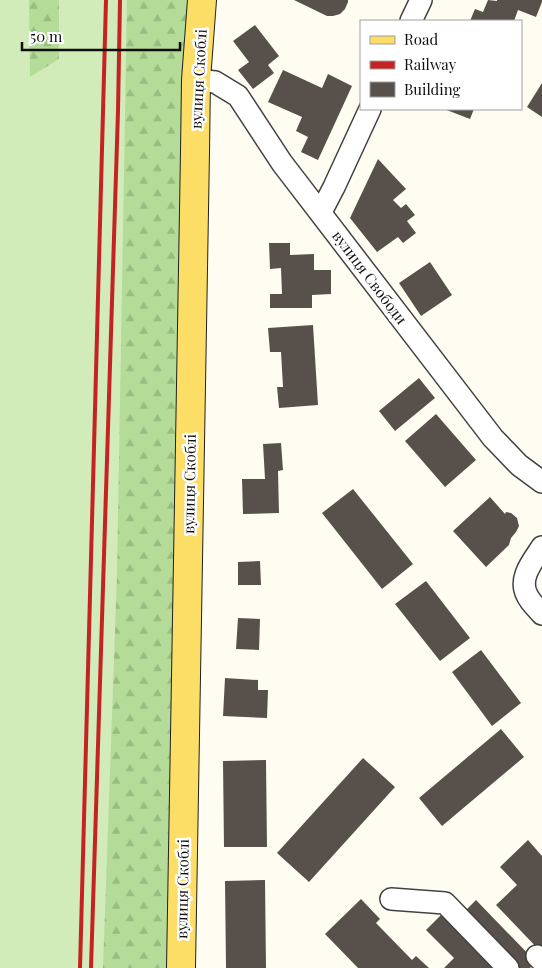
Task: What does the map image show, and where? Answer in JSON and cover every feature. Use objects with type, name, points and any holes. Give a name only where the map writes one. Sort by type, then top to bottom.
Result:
[{"type":"main road","name":"вулиця Скоблі","points":[[181,968],[196,80],[202,0]]},
{"type":"street","points":[[411,20],[421,0]]},
{"type":"street","name":"вулиця Свободи","points":[[196,80],[215,82],[238,96],[282,163],[493,438],[519,465],[542,482]]},
{"type":"street","points":[[321,212],[370,110]]},
{"type":"street","points":[[542,547],[526,570],[525,584],[526,595],[542,614]]},
{"type":"street","points":[[391,899],[445,903],[508,968]]},
{"type":"green space","points":[[0,0],[194,0],[182,152],[168,968],[0,968]]},
{"type":"green space","points":[[29,0],[59,0],[59,59],[30,77]]},
{"type":"green space","points":[[127,0],[194,0],[182,152],[168,968],[103,968],[117,575]]},
{"type":"building","points":[[294,0],[348,0],[348,2],[340,14],[327,16]]},
{"type":"building","points":[[488,0],[542,0],[536,17],[518,10],[514,20],[470,20],[475,9],[483,12]]},
{"type":"building","points":[[255,25],[279,56],[268,65],[274,73],[253,89],[238,70],[249,62],[233,41]]},
{"type":"building","points":[[283,70],[322,88],[328,74],[352,86],[318,160],[301,152],[308,137],[296,131],[302,117],[268,102]]},
{"type":"building","points":[[542,83],[542,117],[527,107]]},
{"type":"building","points":[[447,110],[474,110],[470,119]]},
{"type":"building","points":[[378,159],[406,189],[393,200],[401,208],[406,204],[415,215],[407,221],[416,233],[403,243],[398,237],[377,252],[350,218]]},
{"type":"building","points":[[269,243],[290,243],[290,255],[314,254],[314,270],[331,270],[331,294],[312,295],[312,308],[270,308],[270,294],[282,294],[281,268],[270,269]]},
{"type":"building","points":[[430,262],[452,295],[421,316],[399,283]]},
{"type":"building","points":[[313,325],[318,405],[279,408],[277,387],[283,387],[281,352],[270,352],[268,328]]},
{"type":"building","points":[[419,378],[435,398],[395,431],[379,411]]},
{"type":"building","points":[[436,414],[476,460],[445,487],[405,441]]},
{"type":"building","points":[[281,443],[283,470],[278,471],[279,513],[243,514],[242,479],[265,479],[263,444]]},
{"type":"building","points":[[353,489],[413,564],[382,589],[322,513]]},
{"type":"building","points":[[490,497],[505,514],[506,512],[511,513],[517,518],[519,526],[509,545],[486,567],[453,531]]},
{"type":"building","points":[[260,561],[261,585],[238,585],[238,562]]},
{"type":"building","points":[[426,581],[470,638],[440,661],[395,604]]},
{"type":"building","points":[[238,618],[260,619],[259,650],[236,649]]},
{"type":"building","points":[[481,650],[521,703],[492,726],[452,672]]},
{"type":"building","points":[[225,678],[258,680],[258,690],[268,690],[267,718],[223,716]]},
{"type":"building","points":[[501,729],[524,757],[442,826],[419,798]]},
{"type":"building","points":[[363,758],[395,787],[309,882],[277,853]]},
{"type":"building","points":[[266,760],[267,847],[224,847],[223,761]]},
{"type":"building","points":[[528,840],[542,856],[542,953],[496,905],[517,885],[500,867]]},
{"type":"building","points":[[265,880],[266,968],[226,968],[225,881]]},
{"type":"building","points":[[361,899],[380,919],[376,923],[412,960],[416,956],[429,968],[358,968],[325,934]]},
{"type":"building","points":[[476,900],[536,962],[530,968],[517,968],[463,913]]},
{"type":"building","points":[[444,912],[499,968],[444,968],[454,958],[426,930]]},
{"type":"railway","points":[[80,968],[106,0]]},
{"type":"railway","points":[[91,968],[120,0]]}]
